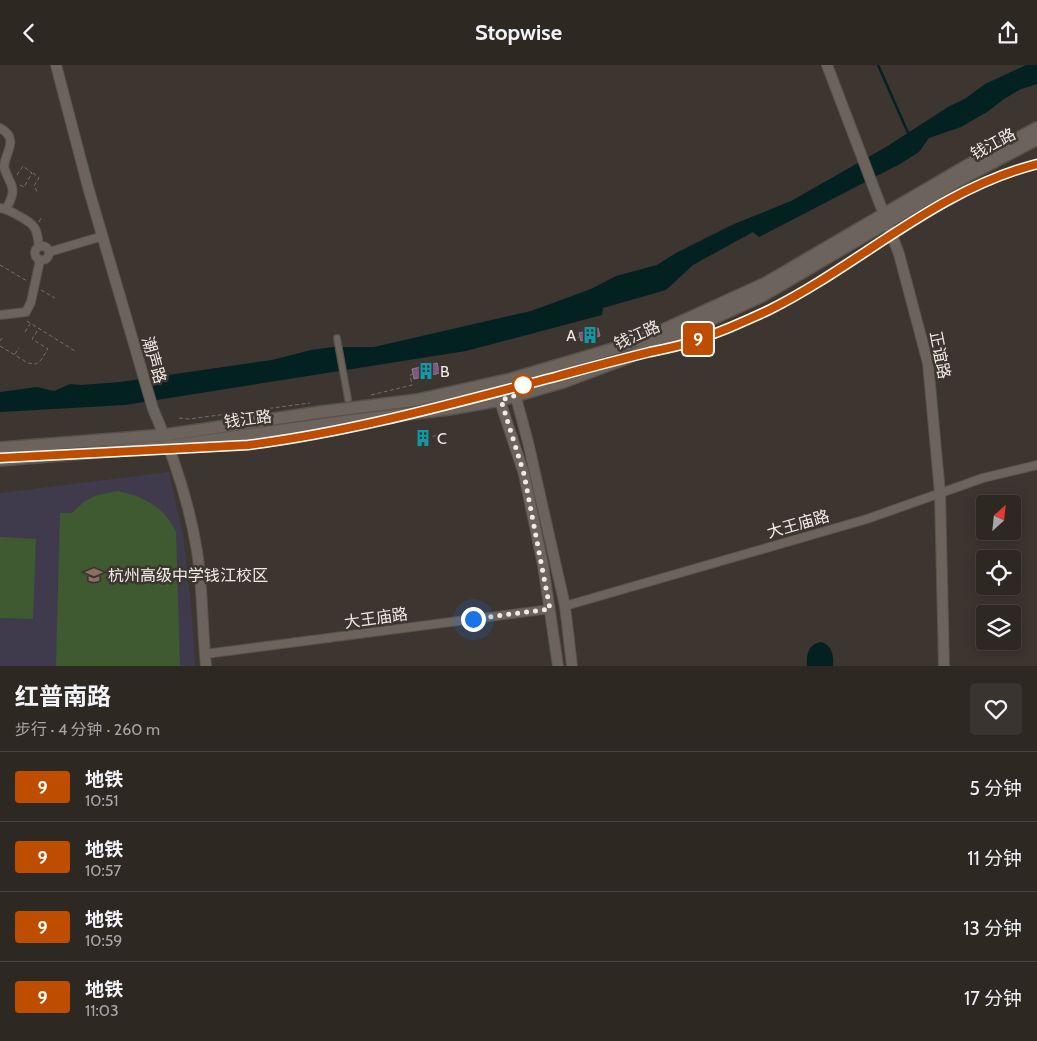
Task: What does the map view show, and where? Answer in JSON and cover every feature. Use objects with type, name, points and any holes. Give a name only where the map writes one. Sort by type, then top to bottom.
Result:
[{"type":"main road","name":"钱江路","points":[[0,459],[449,409],[501,400],[563,382],[605,366],[762,296],[975,161],[1037,128]]},
{"type":"main road","name":"钱江路","points":[[0,448],[167,441],[321,412],[417,400],[511,379],[616,348],[652,335],[766,283],[885,218],[1037,139]]},
{"type":"street","name":"潮声路","points":[[56,65],[88,187],[143,376],[190,511],[197,553],[206,666]]},
{"type":"street","name":"正谊路","points":[[827,65],[899,254],[928,363],[940,493],[944,666]]},
{"type":"street","points":[[0,128],[7,132],[10,137],[10,149],[4,161],[4,167],[13,186],[13,193],[3,208],[34,226],[39,247],[35,252],[40,260]]},
{"type":"street","points":[[49,252],[103,236]]},
{"type":"street","points":[[39,247],[46,247],[49,252],[48,258],[40,260]]},
{"type":"street","points":[[0,315],[26,312],[31,302],[40,260]]},
{"type":"street","points":[[337,338],[348,399]]},
{"type":"street","points":[[511,379],[531,451],[566,606],[572,666]]},
{"type":"street","points":[[494,383],[524,474],[550,609],[558,666]]},
{"type":"street","name":"大王庙路","points":[[566,606],[867,519],[983,478],[1037,465]]},
{"type":"street","name":"大王庙路","points":[[205,654],[550,609]]},
{"type":"path","points":[[32,173],[24,187],[12,181],[23,166],[39,178],[34,186],[38,193]]},
{"type":"path","points":[[15,314],[75,351]]},
{"type":"path","points":[[25,332],[31,323]]},
{"type":"path","points":[[0,346],[32,365],[42,360],[48,349],[32,339],[39,328]]},
{"type":"path","points":[[571,339],[596,333]]},
{"type":"path","points":[[14,355],[18,348]]},
{"type":"path","points":[[364,397],[412,385],[410,375],[446,366]]},
{"type":"path","points":[[178,418],[189,419],[316,402]]},
{"type":"path","points":[[420,439],[445,433]]},
{"type":"shaded area","name":"杭州高级中学钱江校区","points":[[169,472],[183,535],[192,616],[195,666],[0,666],[0,493]]},
{"type":"green space","points":[[118,491],[137,496],[153,504],[166,516],[176,532],[180,666],[56,666],[60,513],[72,513],[93,497]]},
{"type":"green space","points":[[0,537],[36,539],[33,619],[0,618]]},
{"type":"water","points":[[1026,65],[1037,65],[1037,84],[1021,89],[961,127],[929,138],[919,152],[900,164],[759,237],[753,232],[693,265],[666,290],[603,308],[602,315],[466,351],[125,405],[0,412],[0,392],[37,387],[54,391],[70,384],[120,382],[272,360],[311,350],[333,347],[374,347],[531,311],[591,289],[616,276],[657,265],[676,253],[734,224],[791,201],[886,147],[948,107],[966,98],[985,84]]},
{"type":"water","points":[[821,642],[825,643],[832,651],[833,666],[807,666],[809,651],[813,645]]},
{"type":"building","name":"A","points":[[598,328],[600,336],[581,341],[579,333]]},
{"type":"building","name":"B","points":[[437,363],[440,373],[414,379],[412,369]]},
{"type":"waterway","points":[[878,65],[909,135]]},
{"type":"metro line","name":"9","points":[[0,458],[248,445],[280,441],[471,399],[694,341],[755,316],[797,295],[914,220],[972,187],[1017,169],[1037,164]]},
{"type":"place","name":"A","points":[[590,335]]},
{"type":"place","name":"B","points":[[426,371]]},
{"type":"place","name":"C","points":[[423,438]]},
{"type":"place","name":"杭州高级中学钱江校区","points":[[94,575]]},
{"type":"route","points":[[473,619],[550,609],[524,474],[501,400],[529,391],[523,385]]}]
